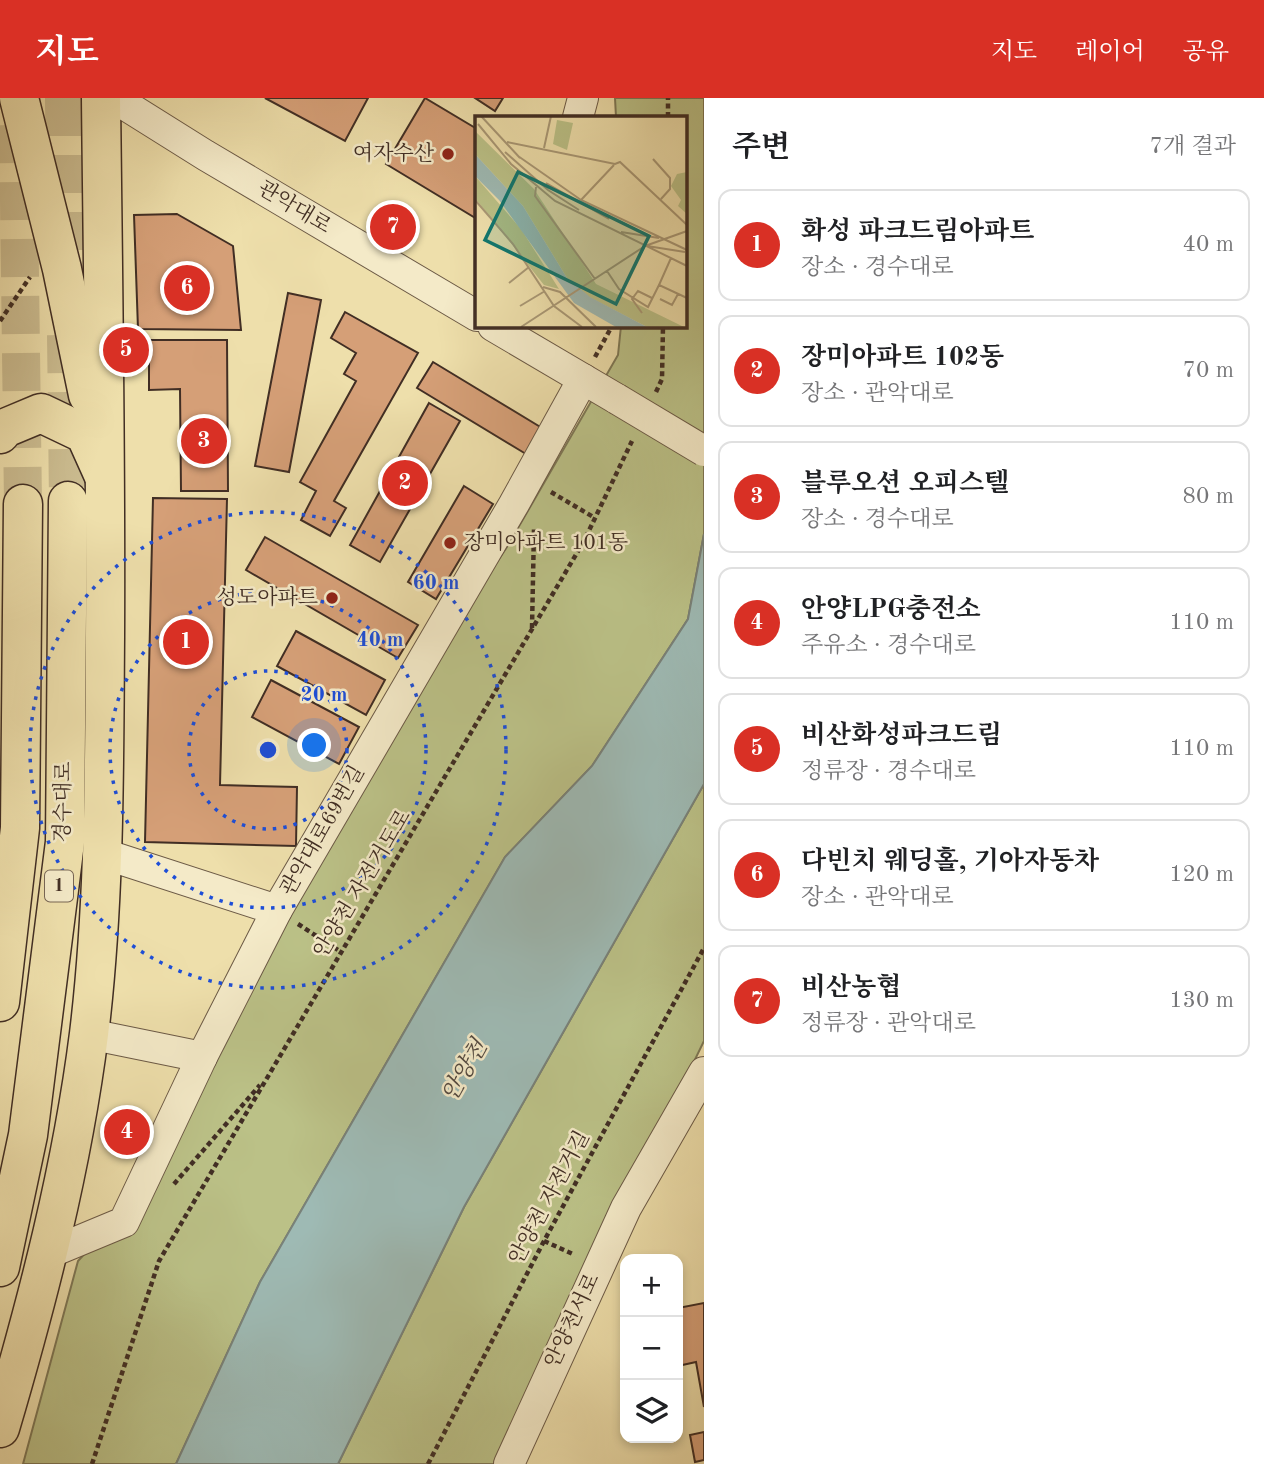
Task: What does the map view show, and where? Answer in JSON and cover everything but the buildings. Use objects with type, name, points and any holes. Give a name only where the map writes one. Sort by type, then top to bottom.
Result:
[{"type":"main road","points":[[19,98],[62,269],[106,480]]},
{"type":"main road","points":[[0,1428],[47,1254],[71,1143],[89,1034],[104,854],[106,480],[100,98]]},
{"type":"main road","points":[[0,434],[5,428],[41,412],[85,434],[106,480]]},
{"type":"main road","name":"경수대로","points":[[0,1267],[28,1135],[65,842],[68,501]]},
{"type":"main road","name":"경수대로","points":[[0,1002],[20,828],[23,504]]},
{"type":"street","name":"관악대로","points":[[114,98],[217,162],[473,306]]},
{"type":"street","points":[[578,116],[583,98]]},
{"type":"street","points":[[495,327],[704,450]]},
{"type":"street","name":"관악대로69번길","points":[[47,1254],[124,1222],[202,1057],[277,910],[514,504],[583,379]]},
{"type":"street","points":[[104,854],[277,910]]},
{"type":"street","points":[[89,1034],[202,1057]]},
{"type":"street","name":"안양천서로","points":[[509,1464],[626,1208],[704,1072]]},
{"type":"path","points":[[668,98],[668,116]]},
{"type":"path","points":[[0,321],[35,271]]},
{"type":"path","points":[[650,404],[662,379],[663,327]]},
{"type":"path","name":"안양천 자전거도로","points":[[92,1464],[159,1261],[584,541],[638,429]]},
{"type":"path","points":[[528,478],[595,518]]},
{"type":"path","points":[[514,504],[534,516],[532,630]]},
{"type":"path","points":[[277,910],[341,952]]},
{"type":"path","name":"안양천 자전거길","points":[[428,1464],[544,1241],[704,948]]},
{"type":"path","points":[[173,1186],[269,1074]]},
{"type":"green space","points":[[615,98],[704,98],[704,534],[688,619],[592,766],[505,857],[260,1282],[176,1464],[23,1464],[78,1261],[122,1213],[425,670],[507,547],[618,355],[621,327],[687,327],[687,116],[616,116]]},
{"type":"green space","points":[[704,784],[704,1041],[498,1464],[338,1464],[464,1207]]},
{"type":"water","name":"안양천","points":[[704,534],[704,784],[464,1207],[338,1464],[176,1464],[260,1282],[505,857],[592,766],[688,619]]},
{"type":"tunnel","points":[[64,98],[65,254]]},
{"type":"tunnel","points":[[18,125],[23,504]]},
{"type":"tunnel","points":[[66,335],[68,501]]},
{"type":"place","name":"여자수산","points":[[448,154]]},
{"type":"place","name":"비산농협","points":[[393,227]]},
{"type":"place","name":"다빈치 웨딩홀, 기아자동차","points":[[187,288]]},
{"type":"place","name":"비산화성파크드림","points":[[126,350]]},
{"type":"place","name":"블루오션 오피스텔","points":[[204,441]]},
{"type":"place","name":"장미아파트 102동","points":[[405,483]]},
{"type":"place","name":"장미아파트 101동","points":[[450,543]]},
{"type":"place","name":"성도아파트","points":[[332,598]]},
{"type":"place","name":"화성 파크드림아파트","points":[[186,642]]},
{"type":"place","name":"안양LPG충전소","points":[[127,1132]]}]
